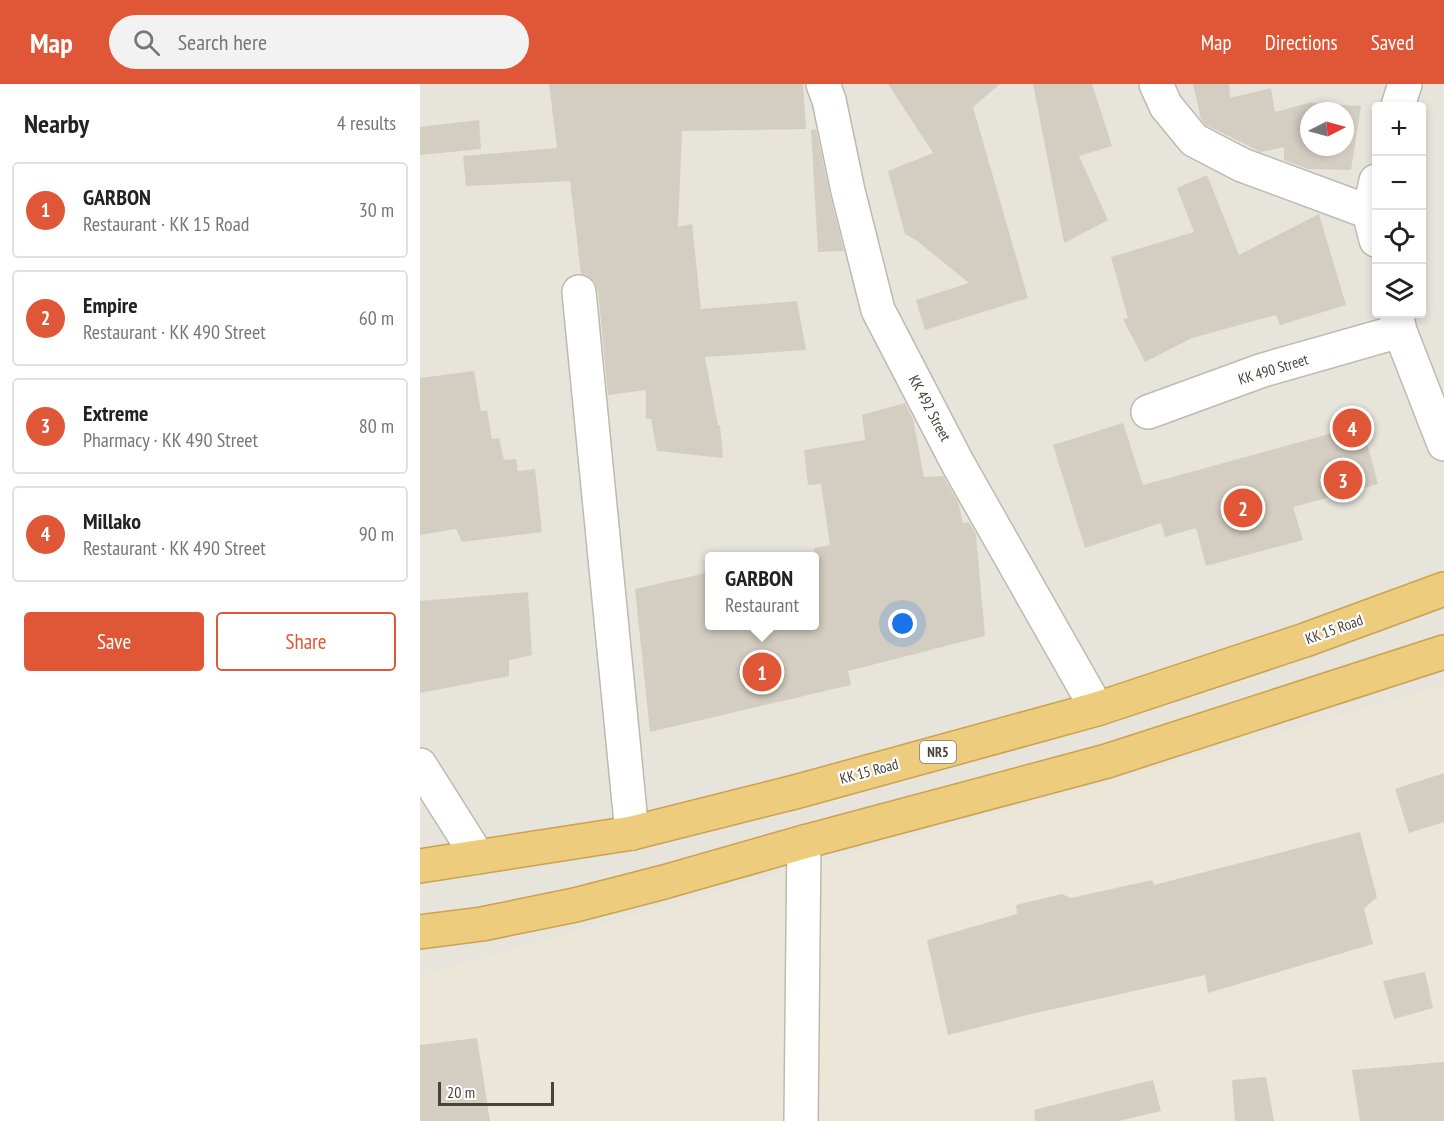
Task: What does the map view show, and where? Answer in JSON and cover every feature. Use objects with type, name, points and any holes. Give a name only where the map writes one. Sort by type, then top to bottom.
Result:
[{"type":"highway","name":"KK 15 Road","points":[[420,866],[632,832],[795,792],[1097,709],[1305,640],[1444,590]]},
{"type":"highway","points":[[420,932],[482,924],[575,905],[1107,761],[1444,652]]},
{"type":"street","name":"KK 492 Street","points":[[823,84],[829,100],[848,191],[878,310],[958,464],[1097,709]]},
{"type":"street","points":[[1156,84],[1166,106],[1194,140],[1372,226]]},
{"type":"street","points":[[1399,102],[1405,84]]},
{"type":"street","points":[[579,292],[632,832]]},
{"type":"street","name":"KK 490 Street","points":[[1148,412],[1398,322],[1444,444]]},
{"type":"street","points":[[420,765],[478,857]]},
{"type":"street","points":[[801,1121],[804,842]]},
{"type":"shaded area","points":[[420,84],[1444,84],[1444,1121],[420,1121]]},
{"type":"shaded area","points":[[1444,686],[1444,1121],[420,1121],[420,976]]},
{"type":"building","points":[[549,84],[803,84],[806,129],[682,131],[678,227],[692,224],[701,309],[797,301],[806,350],[705,357],[718,425],[720,425],[723,458],[657,451],[651,419],[646,419],[646,390],[608,395],[598,290],[594,281],[587,275],[581,274],[570,181],[466,186],[463,156],[557,148]]},
{"type":"building","points":[[888,84],[1000,84],[973,107],[1028,298],[925,330],[916,300],[969,283],[916,240],[905,234],[888,171],[933,153]]},
{"type":"building","points":[[1033,84],[1092,84],[1112,146],[1079,156],[1108,220],[1064,243]]},
{"type":"building","points":[[1193,84],[1229,84],[1230,98],[1271,88],[1275,112],[1300,105],[1300,156],[1353,156],[1351,170],[1308,169],[1284,160],[1284,147],[1261,152],[1206,125],[1201,119]]},
{"type":"building","points":[[1354,106],[1361,106],[1354,151]]},
{"type":"building","points":[[479,120],[481,149],[420,155],[420,127]]},
{"type":"building","points":[[816,129],[844,251],[818,252],[811,130]]},
{"type":"building","points":[[1207,175],[1239,255],[1319,214],[1346,305],[1280,325],[1276,315],[1192,338],[1145,362],[1123,319],[1128,318],[1111,257],[1194,232],[1177,188]]},
{"type":"building","points":[[474,371],[481,411],[487,410],[492,439],[499,438],[504,460],[516,459],[518,471],[535,469],[542,532],[462,542],[456,529],[420,535],[420,378]]},
{"type":"building","points":[[905,403],[913,419],[924,477],[943,476],[958,502],[963,523],[969,522],[976,535],[985,636],[848,671],[851,685],[650,732],[635,589],[705,573],[705,630],[819,630],[819,552],[814,552],[814,548],[830,545],[821,484],[808,485],[804,450],[865,440],[862,415]]},
{"type":"building","points":[[1123,423],[1143,485],[1362,425],[1378,484],[1293,507],[1303,540],[1206,566],[1196,528],[1165,537],[1161,523],[1085,548],[1053,445]]},
{"type":"building","points":[[528,592],[532,655],[509,660],[509,676],[420,693],[420,601]]},
{"type":"building","points":[[1444,773],[1444,822],[1409,833],[1395,789]]},
{"type":"building","points":[[1360,832],[1377,897],[1364,909],[1373,944],[1208,993],[1205,975],[948,1035],[927,940],[1017,914],[1016,905],[1062,894],[1071,898],[1152,880],[1154,885]]},
{"type":"building","points":[[1425,972],[1433,1008],[1394,1019],[1383,981]]},
{"type":"building","points":[[477,1038],[490,1121],[420,1121],[420,1045]]},
{"type":"building","points":[[1444,1062],[1444,1121],[1360,1121],[1352,1070]]},
{"type":"building","points":[[1266,1077],[1274,1121],[1235,1121],[1232,1080]]},
{"type":"building","points":[[1153,1080],[1161,1111],[1119,1121],[1035,1121],[1034,1110]]},
{"type":"place","name":"Millako","points":[[1352,428]]},
{"type":"place","name":"Extreme","points":[[1343,480]]},
{"type":"place","name":"Empire","points":[[1243,508]]},
{"type":"place","name":"GARBON","points":[[762,672]]}]
